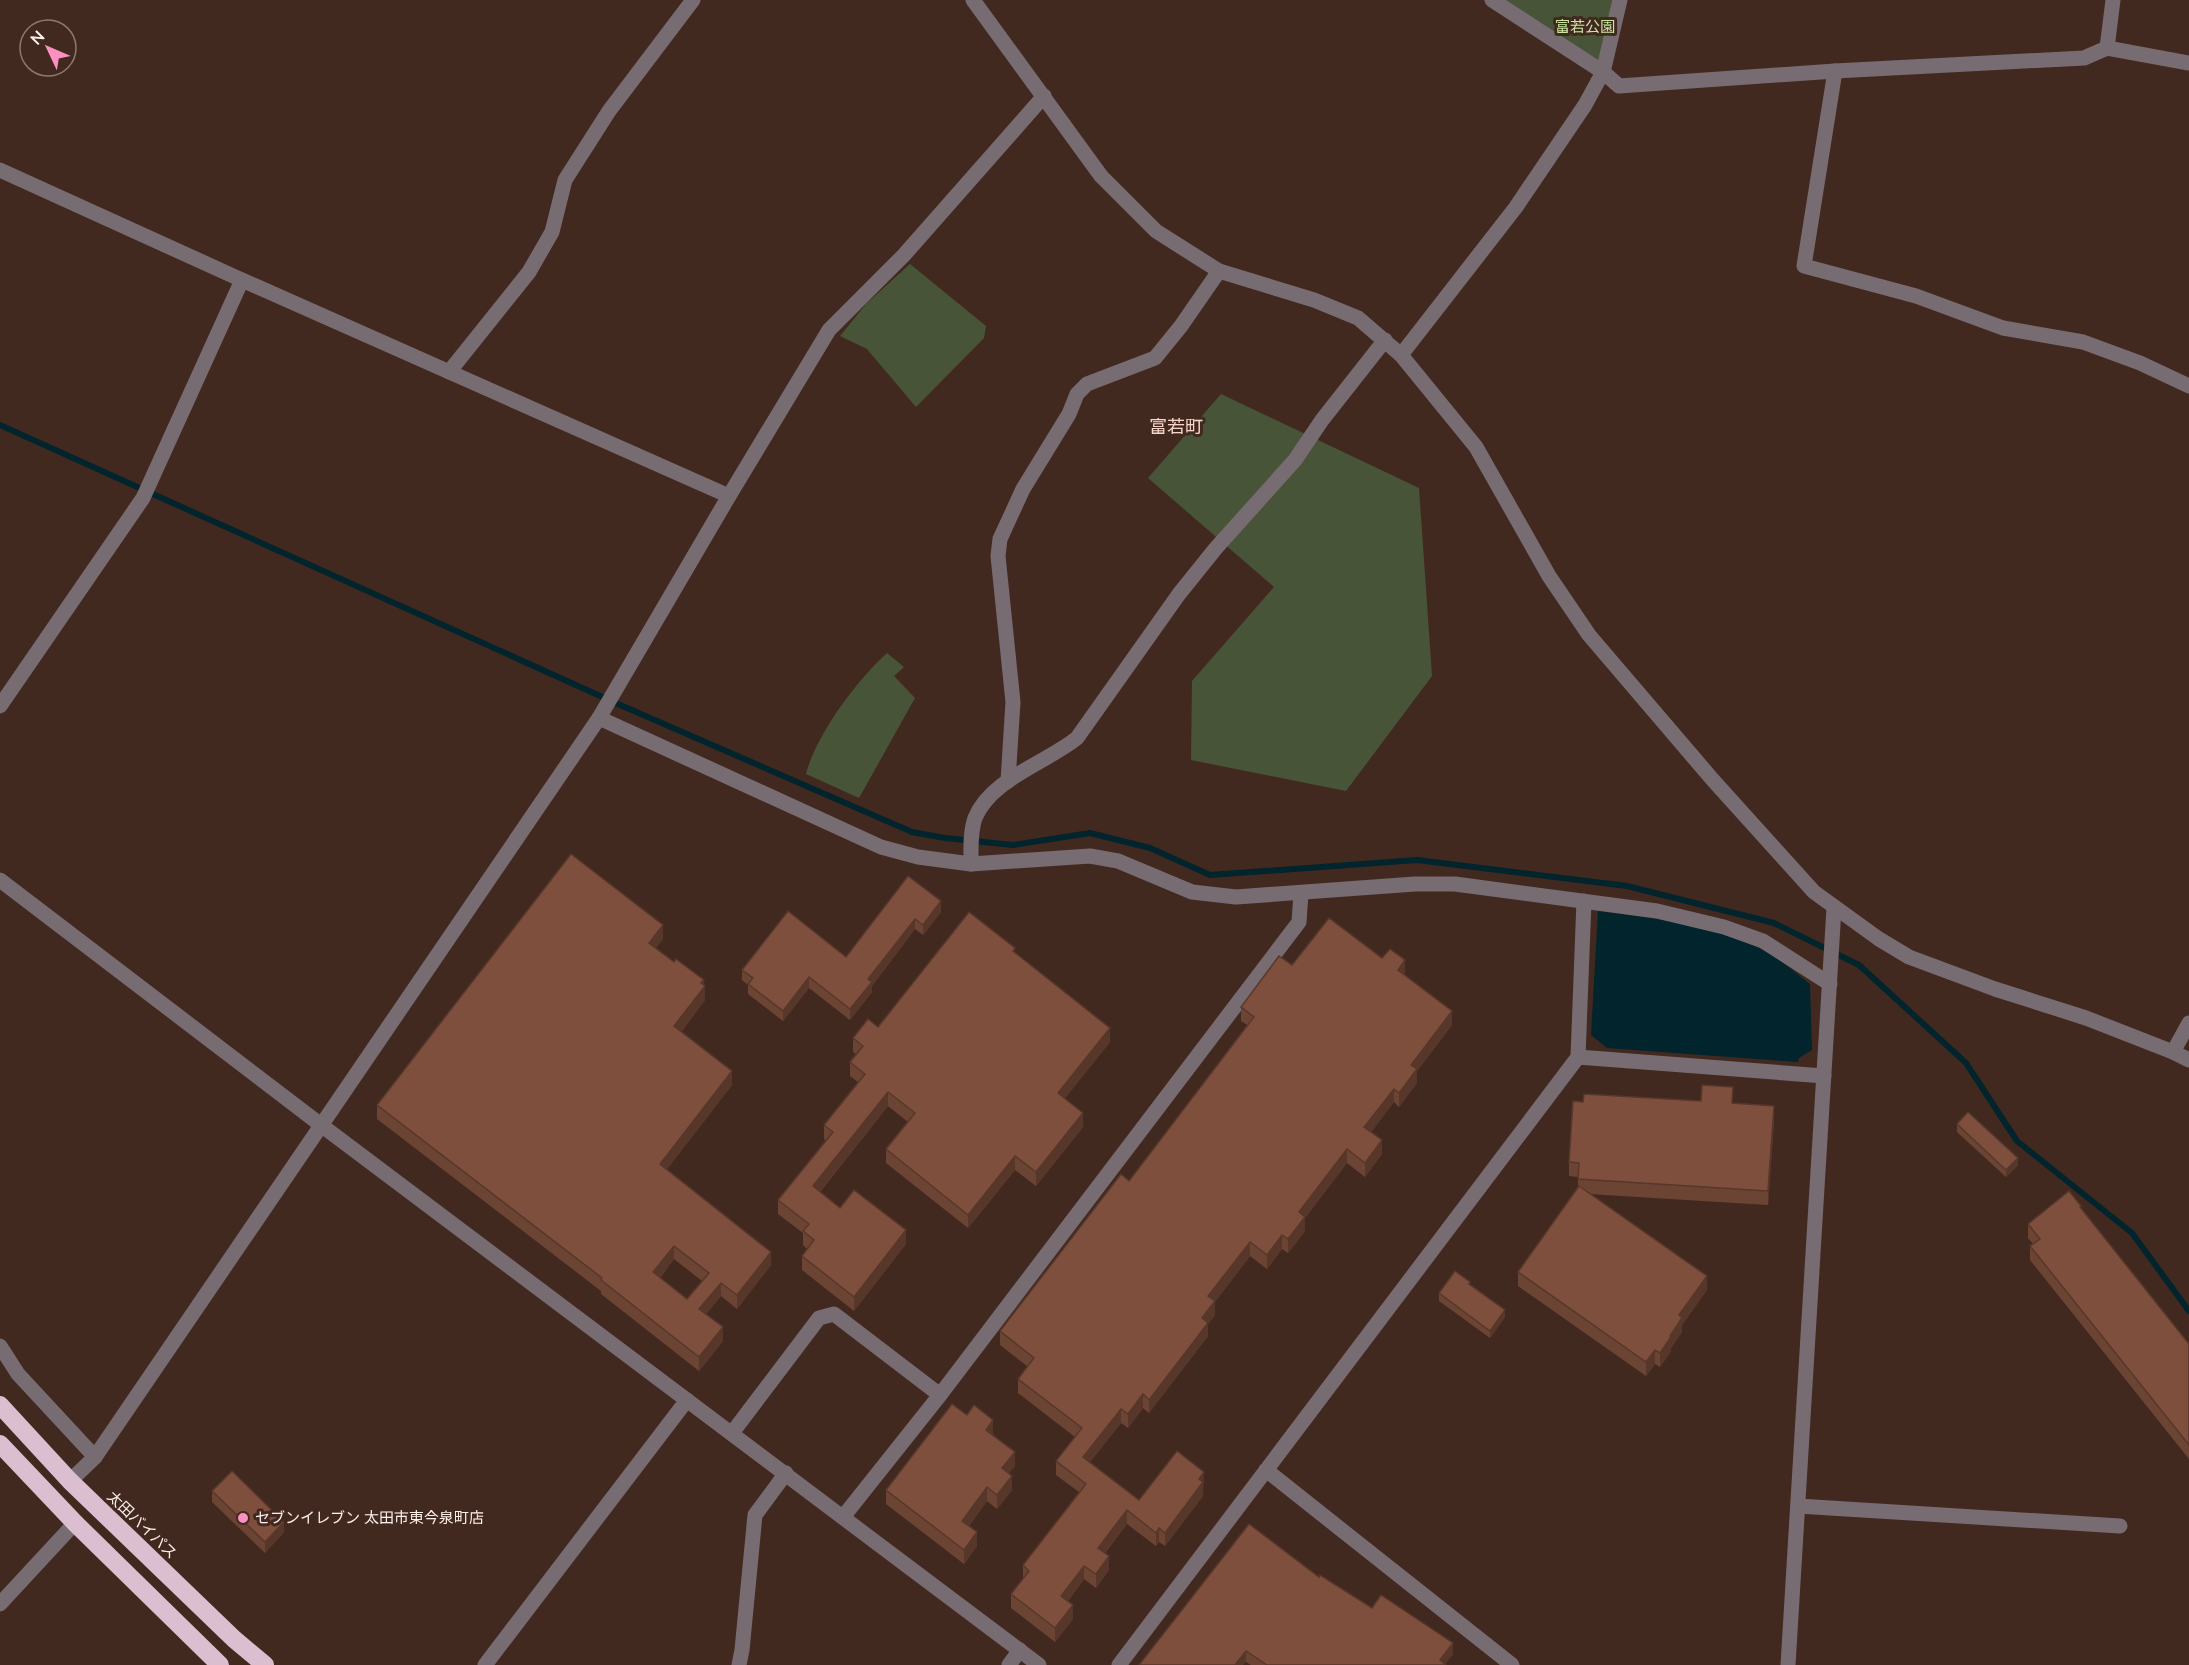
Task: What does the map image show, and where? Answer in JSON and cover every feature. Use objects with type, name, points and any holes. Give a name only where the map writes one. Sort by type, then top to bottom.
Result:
[{"type":"highway","name":"太田バイパス","points":[[0,1405],[70,1481],[234,1639],[266,1665]]},
{"type":"highway","points":[[0,1444],[75,1524],[220,1665]]},
{"type":"street","points":[[449,372],[529,272],[552,232],[565,180],[609,111],[693,0]]},
{"type":"street","points":[[973,0],[1101,176],[1156,231],[1219,271],[1314,300],[1358,318],[1401,355],[1476,447],[1549,576],[1589,635],[1755,828],[1814,892],[1834,908],[1909,957],[1995,989],[2086,1018],[2189,1060]]},
{"type":"street","points":[[1491,0],[1603,72],[1619,86],[1835,71],[2084,58],[2107,48],[2189,63]]},
{"type":"street","points":[[1401,355],[1516,207],[1585,105],[1603,72],[1620,0]]},
{"type":"street","points":[[2107,48],[2113,0]]},
{"type":"street","points":[[1835,71],[1804,266],[1916,296],[2003,328],[2083,342],[2140,363],[2189,386]]},
{"type":"street","points":[[70,1481],[95,1456],[602,713],[729,495],[829,330],[904,255],[1044,96]]},
{"type":"street","points":[[0,170],[242,280],[729,495]]},
{"type":"street","points":[[1008,781],[1013,702],[998,556],[1000,538],[1023,489],[1069,414],[1077,394],[1087,384],[1155,358],[1181,326],[1219,271]]},
{"type":"street","points":[[0,706],[143,498],[242,280]]},
{"type":"street","points":[[971,864],[972,830],[981,807],[1008,781],[1061,751],[1077,738],[1179,594],[1216,548],[1295,460],[1322,420],[1385,340]]},
{"type":"street","points":[[602,713],[881,847],[918,857],[971,864],[1090,856],[1118,861],[1191,892],[1236,897],[1415,884],[1455,884],[1657,910],[1724,927],[1763,941],[1830,984]]},
{"type":"street","points":[[0,880],[321,1125],[1039,1665]]},
{"type":"street","points":[[843,1517],[940,1395],[1299,922],[1301,893]]},
{"type":"street","points":[[1119,1665],[1578,1057],[1584,901]]},
{"type":"street","points":[[1788,1665],[1834,908]]},
{"type":"street","points":[[2173,1052],[2189,1023]]},
{"type":"street","points":[[1578,1057],[1824,1076]]},
{"type":"street","points":[[732,1433],[819,1318],[834,1314],[940,1395]]},
{"type":"street","points":[[0,1346],[18,1374],[95,1456]]},
{"type":"street","points":[[485,1665],[687,1400]]},
{"type":"street","points":[[1266,1470],[1512,1665]]},
{"type":"street","points":[[739,1665],[755,1515],[786,1473]]},
{"type":"street","points":[[1798,1506],[2120,1526]]},
{"type":"street","points":[[0,1604],[75,1524]]},
{"type":"street","points":[[1010,1665],[1020,1650]]},
{"type":"green space","name":"富若公園","points":[[1492,0],[1620,0],[1603,72]]},
{"type":"green space","points":[[910,264],[986,326],[984,338],[916,407],[867,349],[840,336],[866,304]]},
{"type":"green space","points":[[1221,394],[1419,488],[1432,676],[1346,791],[1191,760],[1192,681],[1274,587],[1148,478]]},
{"type":"green space","points":[[887,653],[904,667],[894,676],[915,698],[859,798],[806,774],[819,742],[839,709],[875,664]]},
{"type":"water","points":[[1598,911],[1660,920],[1722,933],[1761,949],[1787,965],[1810,984],[1812,1050],[1799,1058],[1798,1062],[1607,1048],[1591,1035]]},
{"type":"building","points":[[571,854],[663,925],[649,943],[674,962],[676,959],[704,980],[701,983],[705,986],[674,1026],[732,1071],[660,1164],[771,1252],[737,1295],[721,1283],[699,1309],[723,1327],[699,1357],[601,1280],[602,1278],[377,1105]],"holes":[[[674,1246],[709,1273],[687,1299],[653,1272]]]},
{"type":"building","points":[[908,876],[941,901],[923,925],[915,919],[868,979],[872,982],[850,1009],[809,977],[783,1011],[748,984],[753,978],[742,970],[788,911],[846,957]]},
{"type":"building","points":[[969,912],[1015,948],[1013,951],[1110,1028],[1058,1093],[1083,1113],[1036,1172],[1015,1156],[968,1215],[886,1149],[915,1113],[888,1092],[813,1186],[840,1208],[854,1190],[906,1230],[854,1297],[802,1256],[814,1240],[803,1231],[809,1224],[778,1200],[833,1132],[824,1125],[865,1074],[850,1062],[863,1046],[853,1038],[868,1019],[878,1027]]},
{"type":"building","points":[[1329,918],[1382,958],[1390,949],[1405,960],[1398,970],[1452,1011],[1411,1065],[1417,1069],[1399,1093],[1394,1089],[1364,1127],[1382,1140],[1365,1163],[1347,1149],[1299,1212],[1305,1217],[1288,1239],[1282,1235],[1267,1255],[1250,1242],[1208,1296],[1215,1301],[1202,1318],[1208,1323],[1149,1400],[1143,1394],[1128,1414],[1121,1409],[1083,1457],[1139,1500],[1177,1451],[1204,1472],[1199,1479],[1203,1482],[1165,1533],[1159,1528],[1156,1533],[1127,1510],[1098,1548],[1109,1556],[1096,1574],[1084,1566],[1061,1596],[1073,1605],[1055,1628],[1011,1594],[1029,1571],[1023,1565],[1086,1484],[1056,1461],[1082,1428],[1018,1379],[1034,1358],[1000,1331],[1121,1174],[1129,1181],[1254,1017],[1241,1007],[1279,956],[1292,965]]},
{"type":"building","points":[[1702,1085],[1733,1087],[1732,1103],[1774,1106],[1768,1191],[1578,1179],[1579,1163],[1569,1162],[1573,1101],[1583,1102],[1584,1094],[1701,1101]]},
{"type":"building","points":[[1968,1112],[2018,1158],[2006,1170],[1957,1124]]},
{"type":"building","points":[[1579,1186],[1707,1276],[1679,1315],[1682,1318],[1660,1353],[1655,1350],[1646,1362],[1518,1272]]},
{"type":"building","points":[[2069,1191],[2189,1344],[2189,1445],[2030,1246],[2040,1239],[2028,1224]]},
{"type":"building","points":[[1455,1271],[1505,1310],[1490,1331],[1439,1293]]},
{"type":"building","points":[[952,1404],[967,1415],[974,1405],[993,1420],[986,1430],[1015,1452],[1002,1468],[1012,1476],[997,1495],[987,1487],[962,1521],[977,1532],[964,1550],[886,1490]]},
{"type":"building","points":[[232,1471],[284,1522],[265,1542],[212,1491]]},
{"type":"building","points":[[1249,1524],[1319,1577],[1320,1575],[1372,1608],[1381,1595],[1453,1643],[1440,1660],[1446,1665],[1267,1665],[1246,1651],[1235,1665],[1139,1665]]},
{"type":"waterway","points":[[0,425],[618,704],[912,832],[1013,845],[1090,833],[1150,848],[1210,875],[1417,860],[1627,886],[1774,923],[1859,965],[1966,1063],[2017,1141],[2132,1233],[2189,1311]]},
{"type":"place","name":"セブンイレブン 太田市東今泉町店","points":[[243,1518]]},
{"type":"district","name":"富若町","points":[[1176,427]]}]
